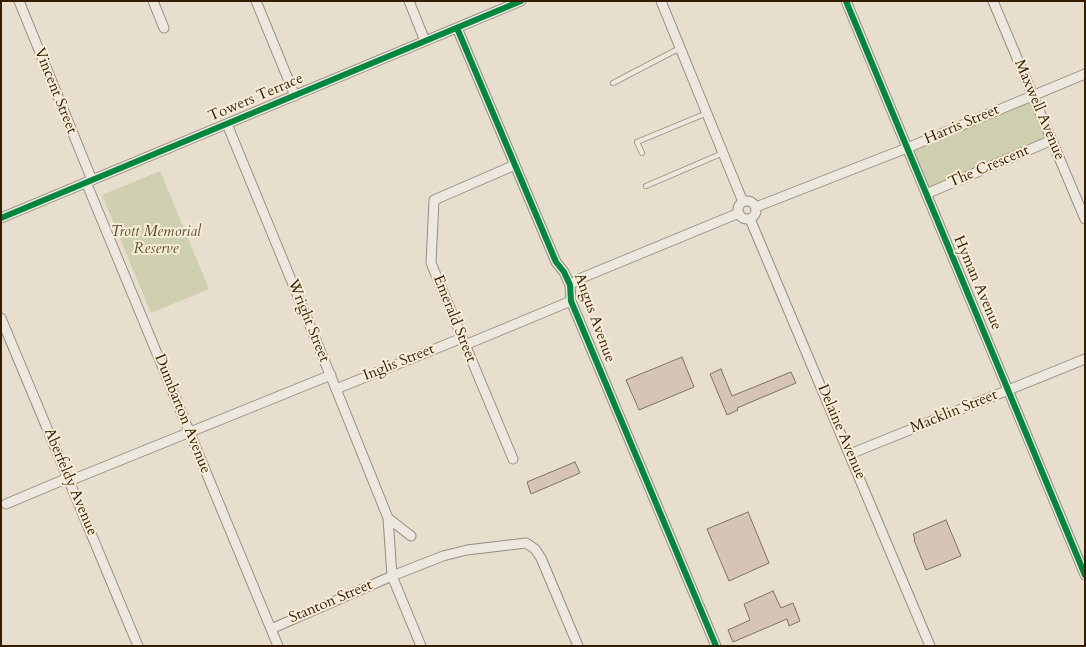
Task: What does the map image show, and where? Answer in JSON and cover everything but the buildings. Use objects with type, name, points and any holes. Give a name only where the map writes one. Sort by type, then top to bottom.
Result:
[{"type":"street","name":"Vincent Street","points":[[19,1],[89,181]]},
{"type":"street","points":[[153,1],[164,28]]},
{"type":"street","points":[[256,1],[295,96]]},
{"type":"street","points":[[409,1],[425,41]]},
{"type":"street","name":"Towers Terrace","points":[[1,218],[521,1]]},
{"type":"street","points":[[661,1],[743,202]]},
{"type":"street","name":"Hyman Avenue","points":[[846,1],[1085,575]]},
{"type":"street","name":"Maxwell Avenue","points":[[993,1],[1085,219]]},
{"type":"street","name":"Angus Avenue","points":[[457,28],[556,262],[564,272],[570,285],[571,301],[716,646]]},
{"type":"street","name":"Harris Street","points":[[756,207],[907,148],[1085,74]]},
{"type":"street","name":"Wright Street","points":[[227,124],[388,518],[392,576],[421,646]]},
{"type":"street","name":"The Crescent","points":[[926,194],[1052,140]]},
{"type":"street","name":"Emerald Street","points":[[513,459],[432,263],[434,200],[515,165]]},
{"type":"street","name":"Dumbarton Avenue","points":[[89,181],[278,646]]},
{"type":"street","points":[[749,201],[756,207],[756,213],[750,219],[743,218],[739,213],[739,207],[743,202],[749,201]]},
{"type":"street","points":[[570,285],[579,279],[739,213]]},
{"type":"street","name":"Delaine Avenue","points":[[750,219],[930,646]]},
{"type":"street","name":"Inglis Street","points":[[336,389],[571,301]]},
{"type":"street","name":"Aberfeldy Avenue","points":[[1,318],[138,646]]},
{"type":"street","name":"Macklin Street","points":[[850,454],[1085,358]]},
{"type":"street","points":[[6,504],[63,480],[69,481],[331,375]]},
{"type":"street","name":"Wright Street","points":[[388,518],[411,536]]},
{"type":"street","name":"Stanton Street","points":[[271,628],[443,556],[467,550],[526,543],[541,558],[578,646]]},
{"type":"lane","points":[[613,83],[680,48]]},
{"type":"lane","points":[[642,153],[637,142],[707,113]]},
{"type":"lane","points":[[646,186],[724,153]]},
{"type":"green space","points":[[1033,96],[1051,140],[925,194],[906,149]]},
{"type":"green space","name":"Trott Memorial Reserve","points":[[160,171],[209,289],[151,313],[102,195]]},
{"type":"cycle path","points":[[1,218],[521,1]]},
{"type":"cycle path","points":[[846,1],[1085,575]]},
{"type":"cycle path","points":[[457,28],[556,262],[564,272],[570,285],[571,301],[716,646]]}]
